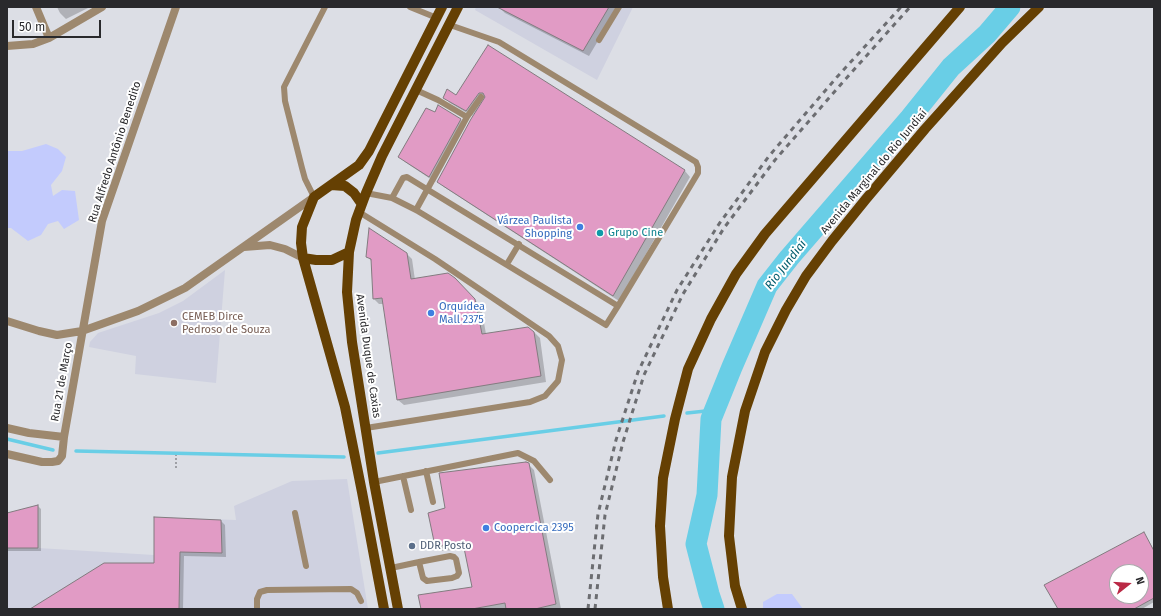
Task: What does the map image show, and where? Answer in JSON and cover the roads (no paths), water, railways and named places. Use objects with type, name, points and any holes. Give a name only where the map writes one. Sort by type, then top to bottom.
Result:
[{"type":"main road","points":[[384,609],[345,407],[303,258],[301,243],[302,227],[314,197],[359,164],[369,151],[442,7]]},
{"type":"main road","name":"Avenida Duque de Caxias","points":[[398,609],[374,482],[352,342],[347,292],[349,252],[360,207],[382,156],[458,7]]},
{"type":"main road","points":[[668,609],[663,577],[660,526],[663,478],[674,418],[688,369],[710,319],[736,274],[765,234],[960,7]]},
{"type":"main road","name":"Avenida Marginal do Rio Jundiaí","points":[[742,609],[735,586],[729,536],[732,477],[745,411],[772,338],[806,276],[832,241],[925,129],[1002,42],[1039,7]]},
{"type":"main road","points":[[331,185],[344,186],[354,193],[360,207]]},
{"type":"main road","points":[[303,258],[332,260],[349,252]]},
{"type":"street","points":[[36,7],[50,38]]},
{"type":"street","points":[[7,46],[33,44],[50,38],[102,7]]},
{"type":"street","name":"Rua Alfredo Antônio Benedito","points":[[82,331],[102,221],[176,7]]},
{"type":"street","points":[[7,321],[57,335],[82,331],[138,311],[185,288],[314,197]]},
{"type":"street","points":[[244,247],[270,245],[285,249],[303,258]]},
{"type":"street","name":"Rua 21 de Março","points":[[7,454],[42,462],[58,461],[62,456],[82,331]]},
{"type":"street","points":[[7,428],[29,433],[64,436]]},
{"type":"lane","points":[[314,197],[305,179],[284,101],[284,88],[325,7]]},
{"type":"lane","points":[[410,7],[437,18]]},
{"type":"lane","points":[[599,40],[619,7]]},
{"type":"lane","points":[[366,193],[392,198],[416,210],[606,325],[698,173],[696,162],[499,42],[450,24]]},
{"type":"lane","points":[[416,90],[438,100],[467,117]]},
{"type":"lane","points":[[416,210],[467,117],[481,97]]},
{"type":"lane","points":[[392,198],[405,177],[407,177],[519,244],[618,306]]},
{"type":"lane","points":[[360,207],[434,259],[549,336],[558,346],[562,360],[558,381],[545,396],[530,402],[366,428]]},
{"type":"lane","points":[[507,264],[519,244]]},
{"type":"lane","points":[[374,482],[518,453],[534,461],[550,480]]},
{"type":"lane","points":[[426,471],[433,502]]},
{"type":"lane","points":[[403,476],[411,510]]},
{"type":"lane","points":[[295,513],[306,566]]},
{"type":"lane","points":[[391,568],[419,562],[450,556],[456,559],[459,573],[457,576],[452,578],[426,580],[423,578],[419,562]]},
{"type":"lane","points":[[257,609],[257,599],[260,592],[267,590],[351,589],[358,593],[361,601]]},
{"type":"waterway","name":"Rio Jundiaí","points":[[714,609],[696,544],[707,495],[711,419],[767,286],[789,258],[910,118],[951,67],[987,34],[1010,7]]},
{"type":"waterway","points":[[687,413],[715,410]]},
{"type":"waterway","points":[[378,453],[664,416]]},
{"type":"waterway","points":[[7,439],[53,450]]},
{"type":"waterway","points":[[76,451],[344,457]]},
{"type":"railway","points":[[588,609],[598,514],[616,440],[638,372],[677,290],[719,224],[769,156],[837,77],[901,7]]},
{"type":"railway","points":[[595,609],[605,515],[623,442],[644,375],[683,294],[724,228],[775,160],[910,7]]},
{"type":"place","name":"Várzea Paulista Shopping","points":[[580,227]]},
{"type":"place","name":"Grupo Cine","points":[[600,233]]},
{"type":"place","name":"Orquídea Mall 2375","points":[[431,313]]},
{"type":"place","name":"CEMEB Dirce Pedroso de Souza","points":[[174,323]]},
{"type":"place","name":"Coopercica 2395","points":[[486,528]]},
{"type":"place","name":"DDR Posto","points":[[412,546]]}]
